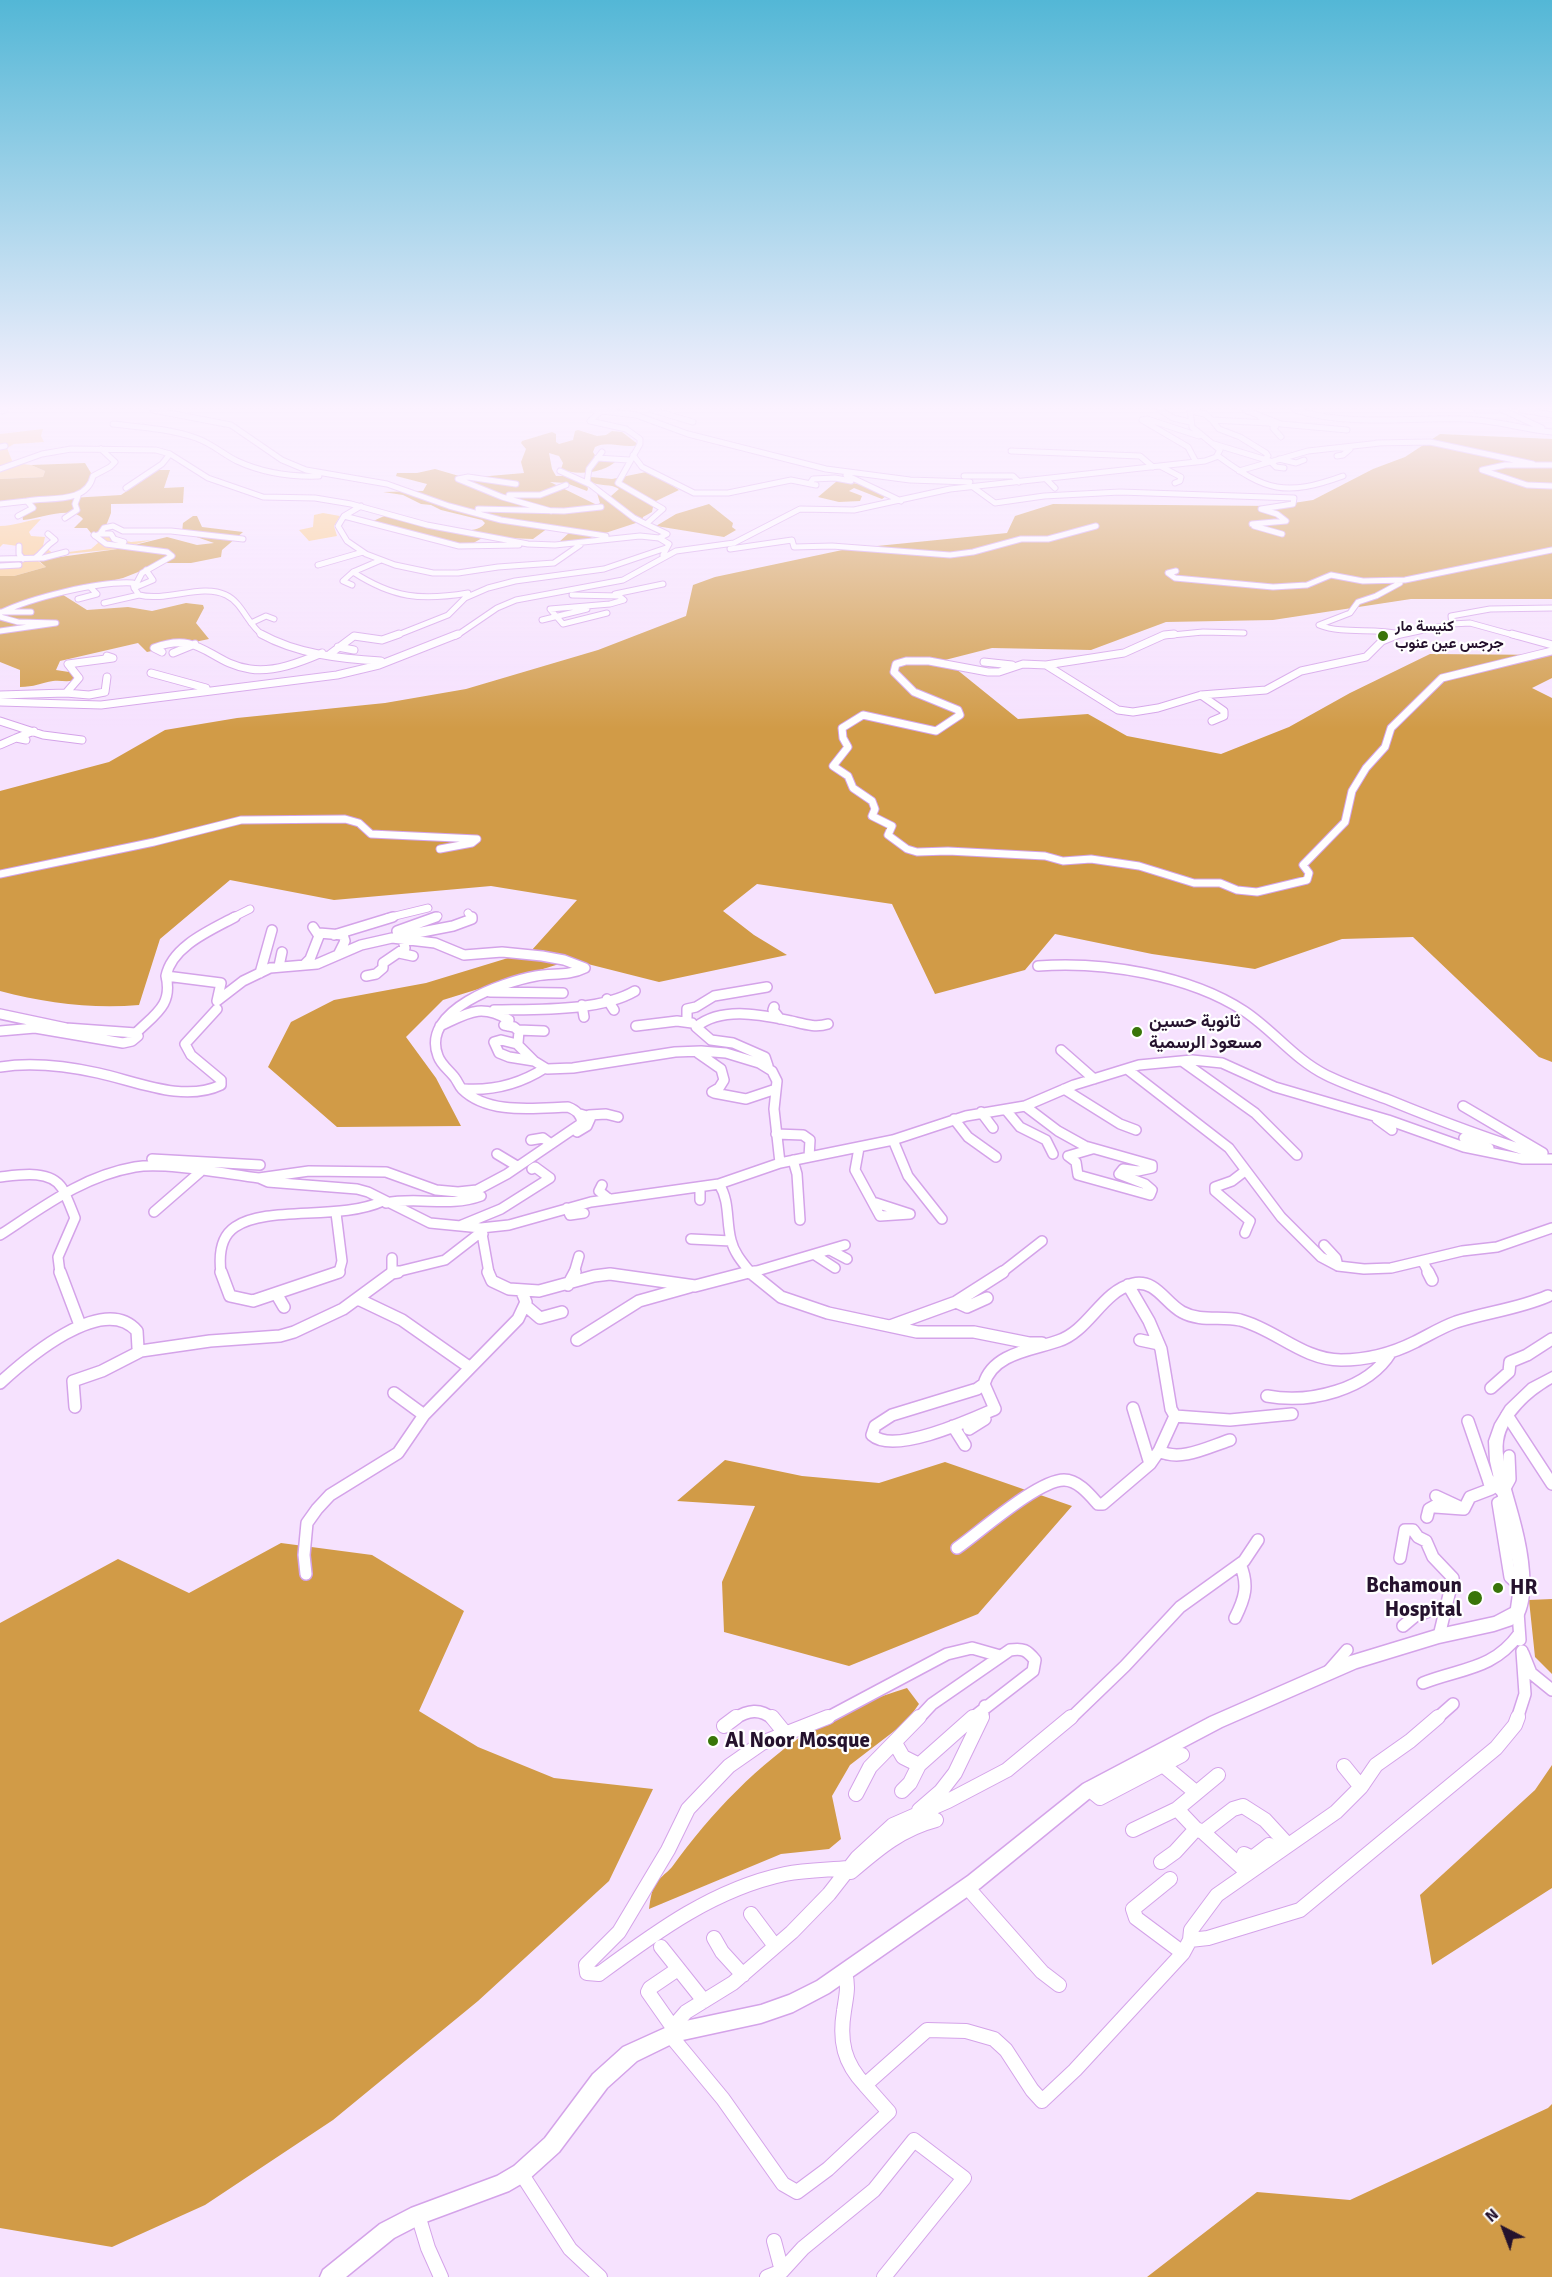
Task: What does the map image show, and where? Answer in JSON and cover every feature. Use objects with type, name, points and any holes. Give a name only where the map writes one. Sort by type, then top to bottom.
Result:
[{"type":"main road","points":[[330,2277],[375,2239],[418,2215],[502,2184],[521,2173],[552,2145],[583,2092],[630,2054],[677,2033],[761,2014],[793,2003],[845,1973],[967,1887],[1089,1789],[1216,1722],[1353,1662],[1439,1636],[1494,1624],[1518,1612],[1522,1589],[1520,1561],[1495,1449],[1498,1432],[1508,1415],[1527,1393],[1552,1377]]},
{"type":"street","points":[[344,516],[338,526],[341,534],[363,552],[414,570],[469,573],[562,561]]},
{"type":"street","points":[[345,516],[393,532],[493,553]]},
{"type":"street","points":[[397,516],[427,525],[528,544]]},
{"type":"street","points":[[493,516],[517,523],[617,537],[659,538],[667,541],[668,547]]},
{"type":"street","points":[[632,516],[667,534],[659,538]]},
{"type":"street","points":[[646,524],[657,516]]},
{"type":"street","points":[[0,702],[101,705],[337,675],[372,667],[457,636],[509,603],[540,594],[616,582],[636,574],[665,556],[685,549],[722,547],[786,516]]},
{"type":"street","points":[[1280,516],[1286,521],[1252,524],[1265,531],[1282,534]]},
{"type":"street","points":[[97,535],[104,528],[113,526],[123,531],[171,531],[243,539]]},
{"type":"street","points":[[722,547],[730,549],[792,540],[794,547],[832,546],[950,555],[973,552],[1021,540],[1048,539],[1096,526]]},
{"type":"street","points":[[0,566],[40,555],[43,547],[55,540],[48,534]]},
{"type":"street","points":[[97,535],[111,534],[116,540],[138,544]]},
{"type":"street","points":[[0,614],[15,606],[90,587],[138,578],[146,570],[172,556],[167,552],[106,543],[97,535]]},
{"type":"street","points":[[477,548],[584,543],[617,537]]},
{"type":"street","points":[[605,539],[614,544]]},
{"type":"street","points":[[553,569],[568,552],[584,543]]},
{"type":"street","points":[[555,545],[568,552]]},
{"type":"street","points":[[19,546],[21,562]]},
{"type":"street","points":[[665,556],[662,554],[668,547]]},
{"type":"street","points":[[594,573],[668,547]]},
{"type":"street","points":[[1176,571],[1168,573],[1175,578],[1273,587],[1307,585],[1331,575],[1363,581],[1405,580],[1552,550]]},
{"type":"street","points":[[34,558],[61,555],[66,552]]},
{"type":"street","points":[[318,565],[363,552]]},
{"type":"street","points":[[0,559],[21,562]]},
{"type":"street","points":[[352,585],[343,581],[353,572],[381,560]]},
{"type":"street","points":[[353,572],[379,590],[402,596],[441,598],[515,581],[573,574],[614,565]]},
{"type":"street","points":[[140,587],[153,580],[146,570]]},
{"type":"street","points":[[138,578],[139,595]]},
{"type":"street","points":[[1400,634],[1391,631],[1341,629],[1318,625],[1350,613],[1358,602],[1376,596],[1405,580]]},
{"type":"street","points":[[122,581],[153,593],[164,590]]},
{"type":"street","points":[[594,596],[622,593],[663,584]]},
{"type":"street","points":[[78,599],[97,594],[90,587]]},
{"type":"street","points":[[330,654],[352,637],[353,632],[365,633],[372,640],[382,640],[445,617],[460,601],[479,591]]},
{"type":"street","points":[[104,603],[139,595],[154,598],[207,593],[225,594],[237,603],[240,611],[269,639],[322,653],[361,660],[390,661]]},
{"type":"street","points":[[540,594],[619,596],[624,600],[616,603],[550,609],[562,623],[568,625],[607,613]]},
{"type":"street","points":[[542,620],[585,610],[588,608],[586,606]]},
{"type":"street","points":[[1452,624],[1449,619],[1451,616],[1490,609],[1552,608]]},
{"type":"street","points":[[0,614],[31,612]]},
{"type":"street","points":[[0,614],[18,622],[56,623],[0,631]]},
{"type":"street","points":[[251,623],[266,616],[274,619]]},
{"type":"street","points":[[1046,665],[1104,703],[1124,713],[1158,708],[1201,695],[1268,689],[1300,671],[1366,657],[1382,641],[1400,634],[1452,624],[1470,623],[1552,645]]},
{"type":"street","points":[[984,662],[998,665],[1046,665],[1124,652],[1164,635],[1203,632],[1244,633]]},
{"type":"street","points":[[162,652],[154,648],[182,640],[196,643],[247,668],[275,666],[322,653]]},
{"type":"street","points":[[173,652],[196,643]]},
{"type":"street","points":[[338,647],[354,650]]},
{"type":"street","points":[[1023,664],[999,672],[988,672],[926,661],[901,662],[896,664],[894,672],[910,688],[922,696],[958,710],[960,715],[936,731],[863,715],[844,726],[843,738],[848,747],[833,766],[848,776],[855,790],[872,801],[875,806],[872,816],[890,823],[892,826],[888,836],[907,849],[917,852],[948,851],[1045,856],[1064,861],[1091,859],[1139,866],[1194,883],[1220,883],[1237,890],[1257,892],[1307,880],[1309,873],[1303,865],[1345,822],[1352,791],[1366,768],[1385,747],[1391,728],[1442,678],[1552,651]]},
{"type":"street","points":[[66,693],[79,678],[68,664],[114,658],[107,656]]},
{"type":"street","points":[[361,660],[372,667]]},
{"type":"street","points":[[275,666],[281,670],[282,675]]},
{"type":"street","points":[[151,673],[207,690]]},
{"type":"street","points":[[0,695],[101,694],[106,690],[107,677]]},
{"type":"street","points":[[1201,695],[1224,711],[1224,716],[1212,721]]},
{"type":"street","points":[[0,721],[48,736],[82,740]]},
{"type":"street","points":[[0,745],[34,730]]},
{"type":"street","points":[[16,738],[26,740]]},
{"type":"street","points":[[0,874],[154,842],[230,821],[270,818],[345,819],[359,823],[371,834],[477,839],[472,843],[440,849]]},
{"type":"street","points":[[336,935],[364,924],[428,908]]},
{"type":"street","points":[[0,1031],[35,1028],[123,1043],[132,1041],[138,1036],[136,1033],[165,1004],[169,989],[166,976],[169,963],[177,955],[234,917],[250,909]]},
{"type":"street","points":[[361,945],[453,926],[472,918],[468,913]]},
{"type":"street","points":[[166,976],[221,983],[217,1001],[243,981],[260,973],[279,966],[305,968],[438,916]]},
{"type":"street","points":[[219,932],[234,917]]},
{"type":"street","points":[[260,973],[271,945],[272,930]]},
{"type":"street","points":[[305,968],[311,956],[316,930],[342,935],[345,941],[338,955]]},
{"type":"street","points":[[392,938],[435,943],[464,955],[493,952],[542,956],[564,960],[585,968],[573,973],[531,976],[488,991],[447,1016],[439,1026],[437,1055],[462,1089],[478,1100],[508,1107],[568,1107],[591,1117],[587,1126],[547,1150],[541,1149]]},
{"type":"street","points":[[366,976],[376,974],[383,968],[383,963],[405,948],[403,940]]},
{"type":"street","points":[[279,966],[282,952]]},
{"type":"street","points":[[399,953],[413,956]]},
{"type":"street","points":[[1038,966],[1061,963],[1112,967],[1182,984],[1217,997],[1243,1011],[1296,1058],[1326,1075],[1462,1129],[1551,1159]]},
{"type":"street","points":[[687,1021],[687,1009],[696,1007],[714,996],[767,987]]},
{"type":"street","points":[[488,991],[510,994],[563,993]]},
{"type":"street","points":[[439,1026],[474,1011],[566,1009],[625,997],[635,991]]},
{"type":"street","points":[[1194,994],[1243,1011]]},
{"type":"street","points":[[607,999],[614,1010]]},
{"type":"street","points":[[582,1005],[584,1017]]},
{"type":"street","points":[[774,1006],[773,1010],[780,1019]]},
{"type":"street","points":[[0,1067],[14,1064],[26,1066],[40,1064],[100,1073],[174,1089],[211,1091],[221,1085],[221,1080],[191,1055],[185,1044],[217,1009]]},
{"type":"street","points":[[494,1010],[509,1020],[506,1026],[518,1030],[544,1031]]},
{"type":"street","points":[[0,1014],[66,1028],[136,1033]]},
{"type":"street","points":[[696,1027],[700,1022],[721,1014],[799,1020],[816,1028],[828,1024]]},
{"type":"street","points":[[636,1026],[687,1021],[711,1040],[733,1043],[765,1057],[778,1082],[773,1108],[776,1156],[780,1163]]},
{"type":"street","points":[[518,1030],[520,1034],[518,1043]]},
{"type":"street","points":[[534,1061],[500,1055],[493,1045],[496,1040],[506,1039],[518,1043],[534,1061],[545,1068],[557,1069],[664,1052],[736,1055],[768,1066]]},
{"type":"street","points":[[614,1049],[616,1061]]},
{"type":"street","points":[[1060,1050],[1094,1079]]},
{"type":"street","points":[[695,1052],[715,1062],[721,1069],[724,1080],[719,1088],[712,1092],[714,1093],[746,1099],[777,1089]]},
{"type":"street","points":[[0,1235],[64,1192],[92,1179],[148,1165],[259,1178],[286,1184],[357,1189],[368,1192],[421,1220],[482,1231],[609,1199],[719,1184],[780,1163],[893,1140],[954,1119],[983,1112],[1025,1106],[1064,1089],[1127,1069],[1146,1064],[1182,1061],[1222,1062],[1275,1087],[1374,1115],[1447,1142],[1504,1156],[1551,1159]]},
{"type":"street","points":[[1182,1061],[1263,1117],[1297,1155]]},
{"type":"street","points":[[462,1089],[492,1090],[525,1079],[545,1068]]},
{"type":"street","points":[[1127,1069],[1229,1148],[1232,1160],[1245,1171],[1281,1217],[1321,1257],[1338,1266],[1377,1269],[1423,1262],[1462,1251],[1497,1247],[1552,1228]]},
{"type":"street","points":[[1064,1089],[1120,1124],[1136,1130]]},
{"type":"street","points":[[1025,1106],[1050,1125],[1092,1149],[1136,1158],[1152,1165],[1152,1168],[1144,1171],[1123,1169],[1119,1174],[1145,1184],[1152,1190],[1150,1195],[1078,1175],[1076,1162],[1068,1156],[1092,1149]]},
{"type":"street","points":[[1462,1106],[1528,1143],[1551,1159]]},
{"type":"street","points":[[972,1107],[981,1107],[993,1128]]},
{"type":"street","points":[[1006,1110],[1024,1131],[1035,1133],[1048,1141],[1053,1154]]},
{"type":"street","points":[[584,1114],[606,1114],[618,1117]]},
{"type":"street","points":[[259,1178],[309,1171],[386,1172],[430,1188],[458,1192],[485,1187],[541,1149],[578,1128],[584,1114]]},
{"type":"street","points":[[1374,1115],[1392,1130]]},
{"type":"street","points":[[954,1119],[968,1137],[996,1157]]},
{"type":"street","points":[[776,1134],[803,1136],[810,1140],[809,1157]]},
{"type":"street","points":[[911,1134],[917,1144]]},
{"type":"street","points":[[531,1140],[543,1138],[551,1144]]},
{"type":"street","points":[[1464,1138],[1504,1156]]},
{"type":"street","points":[[893,1140],[908,1176],[942,1219]]},
{"type":"street","points":[[860,1148],[855,1170],[873,1202]]},
{"type":"street","points":[[497,1154],[517,1166]]},
{"type":"street","points":[[148,1165],[151,1159],[260,1165]]},
{"type":"street","points":[[792,1160],[796,1174],[800,1220]]},
{"type":"street","points":[[457,1226],[501,1209],[550,1178],[536,1167],[532,1169]]},
{"type":"street","points":[[1245,1171],[1232,1181],[1215,1187],[1215,1191],[1222,1198],[1250,1221],[1245,1233]]},
{"type":"street","points":[[154,1212],[200,1172]]},
{"type":"street","points":[[0,1177],[24,1174],[50,1178],[62,1186],[75,1218],[70,1234],[58,1254],[58,1266],[80,1325]]},
{"type":"street","points":[[719,1184],[725,1193],[731,1241],[737,1255],[749,1273],[771,1291],[792,1302],[884,1322],[917,1332],[985,1334],[1030,1346]]},
{"type":"street","points":[[602,1185],[599,1191],[609,1199]]},
{"type":"street","points":[[700,1187],[700,1200]]},
{"type":"street","points":[[336,1213],[342,1261],[339,1272],[252,1305],[230,1296],[224,1286],[220,1266],[224,1238],[233,1229],[249,1222],[296,1214],[367,1210],[385,1202],[401,1200],[459,1204],[481,1196]]},
{"type":"street","points":[[567,1208],[570,1215],[584,1213]]},
{"type":"street","points":[[75,1407],[73,1381],[102,1371],[141,1352],[192,1343],[280,1336],[329,1317],[392,1274],[445,1260],[482,1231]]},
{"type":"street","points":[[482,1231],[487,1270],[492,1281],[522,1292],[540,1291],[612,1274],[680,1282],[689,1287]]},
{"type":"street","points":[[691,1239],[731,1241]]},
{"type":"street","points":[[884,1322],[956,1302],[1006,1270],[1042,1241]]},
{"type":"street","points":[[577,1340],[624,1309],[646,1298],[749,1273],[845,1245]]},
{"type":"street","points":[[1324,1245],[1336,1258],[1338,1266]]},
{"type":"street","points":[[830,1250],[847,1258]]},
{"type":"street","points":[[815,1255],[835,1268]]},
{"type":"street","points":[[567,1285],[573,1278],[579,1256]]},
{"type":"street","points":[[392,1258],[392,1274]]},
{"type":"street","points":[[1423,1262],[1432,1280]]},
{"type":"street","points":[[992,1410],[953,1426],[892,1443],[876,1439],[872,1435],[875,1426],[892,1415],[977,1389],[984,1384],[992,1366],[1030,1346],[1055,1343],[1078,1333],[1117,1291],[1128,1285],[1143,1283],[1162,1293],[1176,1308],[1188,1315],[1240,1321],[1261,1328],[1307,1352],[1326,1359],[1354,1359],[1390,1352],[1457,1322],[1515,1309],[1551,1297]]},
{"type":"street","points":[[957,1548],[991,1525],[1026,1496],[1052,1482],[1067,1480],[1090,1495],[1098,1504],[1103,1504],[1150,1464],[1159,1451],[1174,1416],[1159,1344],[1149,1321],[1128,1285]]},
{"type":"street","points":[[306,1574],[307,1523],[317,1509],[330,1495],[398,1453],[424,1415],[469,1366],[518,1319],[526,1306],[527,1298],[522,1292]]},
{"type":"street","points":[[277,1295],[284,1307]]},
{"type":"street","points":[[956,1302],[968,1307],[987,1298]]},
{"type":"street","points":[[358,1299],[380,1308],[423,1332],[451,1356],[469,1366]]},
{"type":"street","points":[[526,1306],[540,1318],[561,1312]]},
{"type":"street","points":[[612,1307],[624,1309]]},
{"type":"street","points":[[0,1383],[38,1350],[80,1325],[114,1321],[129,1324],[137,1330],[138,1348],[141,1352]]},
{"type":"street","points":[[1491,1388],[1509,1372],[1510,1362],[1527,1355],[1552,1339]]},
{"type":"street","points":[[1140,1340],[1159,1344]]},
{"type":"street","points":[[1267,1396],[1291,1399],[1314,1396],[1342,1388],[1366,1378],[1389,1358],[1390,1352]]},
{"type":"street","points":[[969,1429],[986,1418],[994,1409],[984,1384]]},
{"type":"street","points":[[394,1393],[424,1415]]},
{"type":"street","points":[[1132,1407],[1150,1464]]},
{"type":"street","points":[[1174,1416],[1230,1420],[1292,1414]]},
{"type":"street","points":[[1508,1415],[1552,1484]]},
{"type":"street","points":[[1427,1517],[1428,1509],[1439,1501],[1464,1509],[1467,1498],[1491,1489],[1468,1421]]},
{"type":"street","points":[[953,1426],[965,1445]]},
{"type":"street","points":[[1159,1451],[1168,1455],[1182,1455],[1230,1440]]},
{"type":"street","points":[[1488,1479],[1505,1494],[1509,1479],[1509,1456]]},
{"type":"street","points":[[1400,1558],[1406,1530],[1413,1530],[1426,1541],[1432,1557],[1453,1578],[1439,1636]]},
{"type":"street","points":[[677,2033],[679,2019],[742,1975],[775,1946],[818,1907],[857,1858],[893,1825],[941,1804],[1007,1770],[1095,1696],[1180,1607],[1240,1564],[1258,1540]]},
{"type":"street","points":[[1235,1618],[1248,1592],[1240,1564]]},
{"type":"street","points":[[1403,1626],[1422,1613],[1436,1611],[1441,1607],[1447,1610]]},
{"type":"street","points":[[1170,1879],[1133,1909],[1136,1918],[1187,1946],[1237,1928],[1287,1916],[1300,1910],[1496,1748],[1515,1725],[1525,1694],[1518,1612]]},
{"type":"street","points":[[1423,1683],[1466,1671],[1499,1657],[1512,1646],[1519,1634]]},
{"type":"street","points":[[936,1820],[917,1825],[893,1836],[859,1866],[847,1871],[784,1874],[720,1895],[664,1928],[599,1974],[587,1973],[586,1965],[619,1932],[668,1850],[688,1809],[729,1766],[762,1743],[820,1721],[947,1654],[972,1648],[1000,1656]]},
{"type":"street","points":[[856,1794],[870,1767],[932,1704],[1015,1648],[1021,1648],[1032,1654],[1035,1666],[1033,1671],[985,1706],[919,1765],[910,1783],[902,1791]]},
{"type":"street","points":[[1326,1674],[1331,1663],[1345,1654],[1347,1650]]},
{"type":"street","points":[[1522,1651],[1526,1656],[1531,1673],[1552,1690]]},
{"type":"street","points":[[865,2085],[927,2030],[970,2031],[999,2042],[1022,2073],[1031,2093],[1042,2101],[1075,2070],[1187,1946],[1191,1930],[1207,1905],[1217,1895],[1336,1812],[1361,1787],[1376,1765],[1410,1741],[1453,1704]]},
{"type":"street","points":[[915,1814],[949,1784],[963,1763],[977,1725],[984,1716],[985,1706]]},
{"type":"street","points":[[724,1726],[744,1711],[762,1711],[777,1720],[785,1733]]},
{"type":"street","points":[[895,1743],[903,1757],[919,1765]]},
{"type":"street","points":[[1089,1789],[1100,1798],[1182,1755]]},
{"type":"street","points":[[1162,1766],[1193,1790]]},
{"type":"street","points":[[1344,1766],[1361,1787]]},
{"type":"street","points":[[1133,1830],[1177,1809],[1218,1775]]},
{"type":"street","points":[[1161,1862],[1200,1831],[1237,1807],[1246,1806],[1256,1813],[1283,1849]]},
{"type":"street","points":[[1177,1809],[1248,1873]]},
{"type":"street","points":[[1244,1854],[1252,1858],[1269,1845],[1283,1849]]},
{"type":"street","points":[[967,1887],[1041,1971],[1059,1985]]},
{"type":"street","points":[[751,1914],[775,1946]]},
{"type":"street","points":[[714,1938],[722,1952],[742,1975]]},
{"type":"street","points":[[661,1947],[704,2001]]},
{"type":"street","points":[[678,1969],[650,1988],[648,1992],[783,2184],[797,2192],[828,2169],[889,2112],[845,2059],[840,2047],[850,1986],[845,1973]]},
{"type":"street","points":[[774,2274],[874,2190],[914,2140],[964,2178],[884,2277]]},
{"type":"street","points":[[521,2173],[570,2249],[600,2277]]},
{"type":"street","points":[[418,2215],[428,2248],[441,2277]]},
{"type":"street","points":[[774,2241],[774,2274]]},
{"type":"shaded area","points":[[22,516],[44,516],[30,519],[23,520]]},
{"type":"shaded area","points":[[80,516],[110,516],[104,531],[91,533],[87,528],[74,528],[83,519]]},
{"type":"shaded area","points":[[193,516],[197,516],[202,527],[243,532],[222,550],[221,557],[191,563],[161,563],[123,578],[60,593],[87,610],[128,607],[152,611],[186,603],[203,605],[204,608],[196,623],[209,639],[147,652],[138,643],[60,661],[56,670],[69,672],[77,679],[20,687],[20,670],[0,662],[0,576],[14,576],[46,567],[38,560],[118,549],[167,537],[197,545],[214,543],[182,532],[183,523]]},
{"type":"shaded area","points":[[314,516],[340,516],[334,526],[337,536],[309,541],[299,530],[313,527]]},
{"type":"shaded area","points":[[383,516],[396,516],[455,530],[467,530],[478,528],[485,523],[467,516],[644,516],[642,521],[584,540],[558,543],[570,532],[548,528],[533,539],[484,537],[468,546],[373,521]]},
{"type":"shaded area","points":[[672,516],[724,516],[733,523],[732,527],[736,530],[724,537],[656,526]]},
{"type":"shaded area","points":[[1015,516],[1552,516],[1552,599],[1411,599],[1273,620],[1166,622],[1091,650],[992,648],[945,660],[1018,719],[1088,714],[1127,736],[1221,754],[1289,727],[1350,693],[1430,654],[1552,655],[1552,678],[1532,688],[1552,698],[1552,1062],[1539,1057],[1413,937],[1342,939],[1255,969],[1152,954],[1055,934],[1025,970],[935,994],[892,904],[757,884],[723,911],[754,935],[787,955],[659,982],[572,960],[443,1000],[406,1037],[436,1078],[461,1126],[337,1127],[268,1067],[291,1022],[334,1000],[426,983],[531,951],[577,900],[491,886],[334,900],[230,880],[160,939],[139,1005],[69,1004],[0,991],[0,791],[109,762],[165,730],[237,718],[385,703],[466,689],[598,650],[686,616],[693,585],[715,577],[847,549],[1007,533]]},
{"type":"shaded area","points":[[41,519],[29,532],[31,536],[45,537],[43,546],[54,554],[91,549],[98,543],[91,533],[104,531],[104,533],[114,533],[117,539],[131,542],[151,540],[118,549],[66,554],[38,561],[46,567],[14,576],[0,576],[0,558],[15,558],[18,546],[3,544],[0,547],[0,526]]},
{"type":"shaded area","points":[[725,1460],[802,1476],[879,1483],[945,1462],[1072,1506],[978,1614],[849,1666],[724,1632],[722,1582],[755,1506],[677,1501]]},
{"type":"shaded area","points":[[281,1543],[372,1555],[464,1611],[419,1711],[478,1747],[554,1778],[653,1789],[609,1881],[478,2001],[333,2120],[205,2205],[112,2247],[0,2228],[0,1623],[118,1559],[189,1593]]},
{"type":"shaded area","points":[[1552,1599],[1552,1674],[1535,1657],[1529,1600]]},
{"type":"shaded area","points":[[907,1688],[919,1704],[906,1722],[850,1765],[832,1796],[841,1839],[829,1849],[781,1854],[649,1909],[655,1884],[672,1867],[719,1809],[755,1773],[815,1727],[848,1709]]},
{"type":"shaded area","points":[[1552,1765],[1552,1888],[1432,1965],[1420,1895],[1535,1790]]},
{"type":"shaded area","points":[[1552,2104],[1552,2277],[1147,2277],[1257,2192],[1350,2200],[1548,2108]]},
{"type":"place","name":"كنيسة مار جرجس عين عنوب","points":[[1383,636]]},
{"type":"place","name":"ثانوية حسين مسعود الرسمية","points":[[1137,1032]]},
{"type":"place","name":"HR","points":[[1498,1588]]},
{"type":"place","name":"Bchamoun Hospital","points":[[1475,1598]]},
{"type":"place","name":"Al Noor Mosque","points":[[713,1741]]}]
